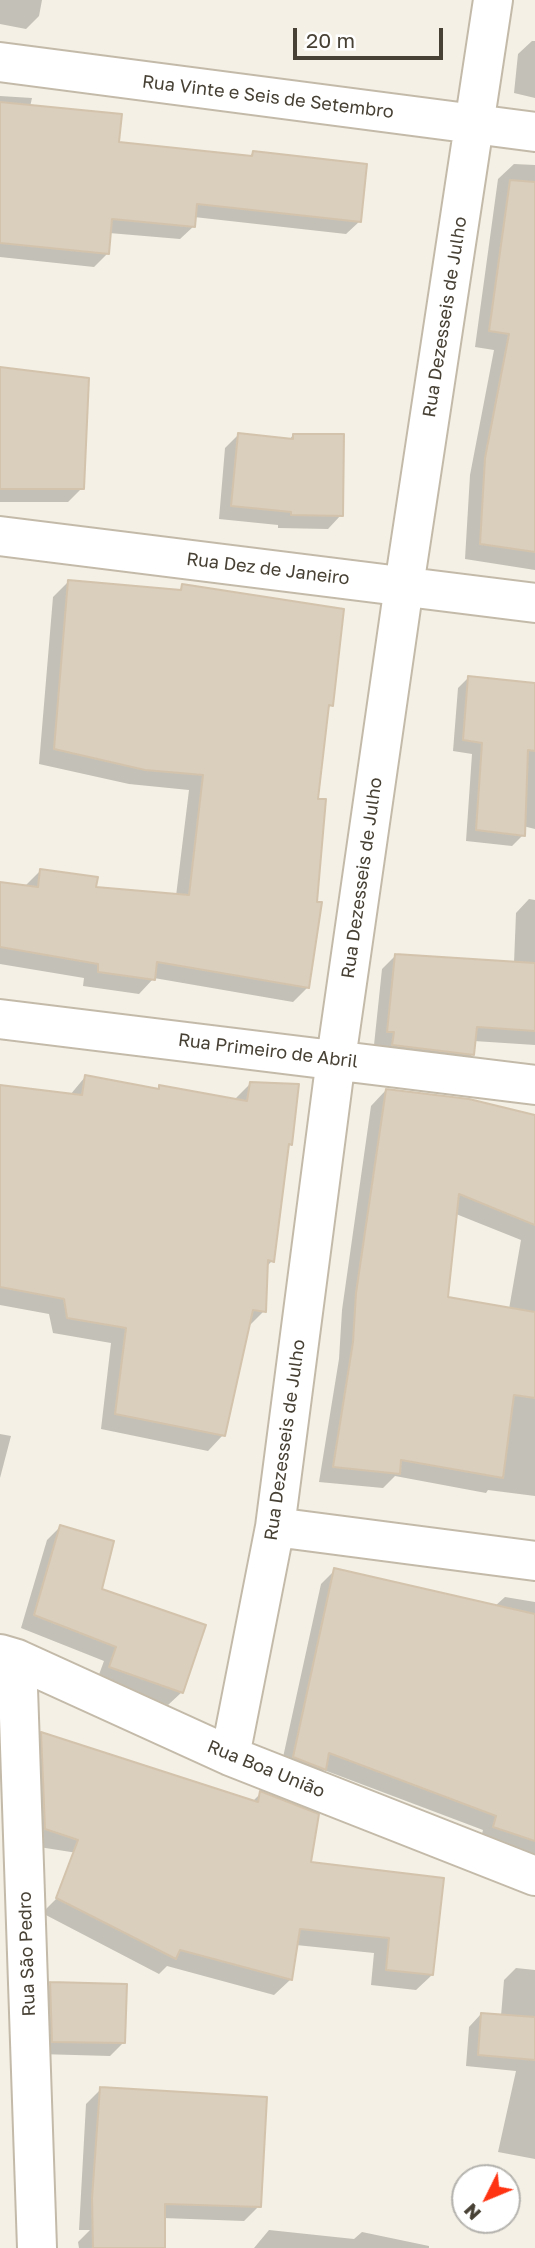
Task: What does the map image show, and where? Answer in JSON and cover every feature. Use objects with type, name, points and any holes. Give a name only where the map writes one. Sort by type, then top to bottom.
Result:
[{"type":"street","name":"Rua Dezesseis de Julho","points":[[230,1756],[275,1527],[336,1059],[404,586],[493,0]]},
{"type":"street","name":"Rua Vinte e Seis de Setembro","points":[[0,62],[535,132]]},
{"type":"street","name":"Rua Dez de Janeiro","points":[[0,536],[535,603]]},
{"type":"street","name":"Rua Primeiro de Abril","points":[[0,1019],[535,1084]]},
{"type":"street","points":[[275,1527],[535,1561]]},
{"type":"street","name":"Rua Boa União","points":[[9,1657],[230,1756],[535,1876]]},
{"type":"street","name":"Rua São Pedro","points":[[9,1657],[37,2248]]},
{"type":"building","points":[[0,102],[122,114],[119,142],[252,156],[253,151],[367,164],[361,222],[197,204],[195,227],[112,219],[109,254],[0,243]]},
{"type":"building","points":[[510,180],[535,182],[535,552],[480,544],[485,458],[509,334],[489,331]]},
{"type":"building","points":[[0,367],[89,378],[84,489],[0,489]]},
{"type":"building","points":[[238,433],[293,439],[293,434],[344,434],[343,516],[291,515],[291,512],[231,506]]},
{"type":"building","points":[[68,580],[181,590],[182,584],[344,609],[333,706],[329,705],[318,799],[326,799],[317,902],[322,902],[309,988],[157,962],[155,980],[98,972],[98,964],[0,947],[0,882],[38,887],[40,869],[98,877],[96,887],[189,895],[203,775],[145,770],[54,749]]},
{"type":"building","points":[[468,676],[535,683],[535,751],[528,750],[525,836],[476,830],[482,743],[463,740]]},
{"type":"building","points":[[395,954],[535,963],[535,1031],[477,1027],[474,1055],[392,1045],[394,1032],[387,1032]]},
{"type":"building","points":[[85,1075],[247,1101],[250,1082],[299,1084],[274,1262],[268,1260],[266,1312],[253,1310],[225,1436],[115,1414],[126,1328],[67,1318],[64,1299],[0,1287],[0,1085],[82,1095]]},
{"type":"building","points":[[386,1089],[469,1099],[535,1115],[535,1225],[459,1194],[448,1297],[535,1312],[535,1398],[514,1395],[503,1478],[401,1460],[400,1474],[333,1467],[353,1342],[356,1293]]},
{"type":"building","points":[[60,1525],[114,1541],[102,1589],[206,1625],[183,1693],[109,1667],[116,1647],[34,1615]]},
{"type":"building","points":[[334,1568],[535,1614],[535,1841],[493,1827],[496,1816],[329,1753],[326,1770],[293,1757]]},
{"type":"building","points":[[41,1732],[258,1802],[260,1791],[319,1814],[311,1862],[444,1878],[433,1975],[386,1970],[389,1938],[300,1929],[292,1980],[180,1950],[176,1959],[56,1898],[78,1840],[45,1829]]},
{"type":"building","points":[[50,1982],[127,1984],[125,2043],[52,2042]]},
{"type":"building","points":[[481,2013],[535,2017],[535,2060],[478,2055]]},
{"type":"building","points":[[100,2087],[267,2097],[261,2207],[165,2204],[165,2248],[93,2248],[92,2198]]}]
